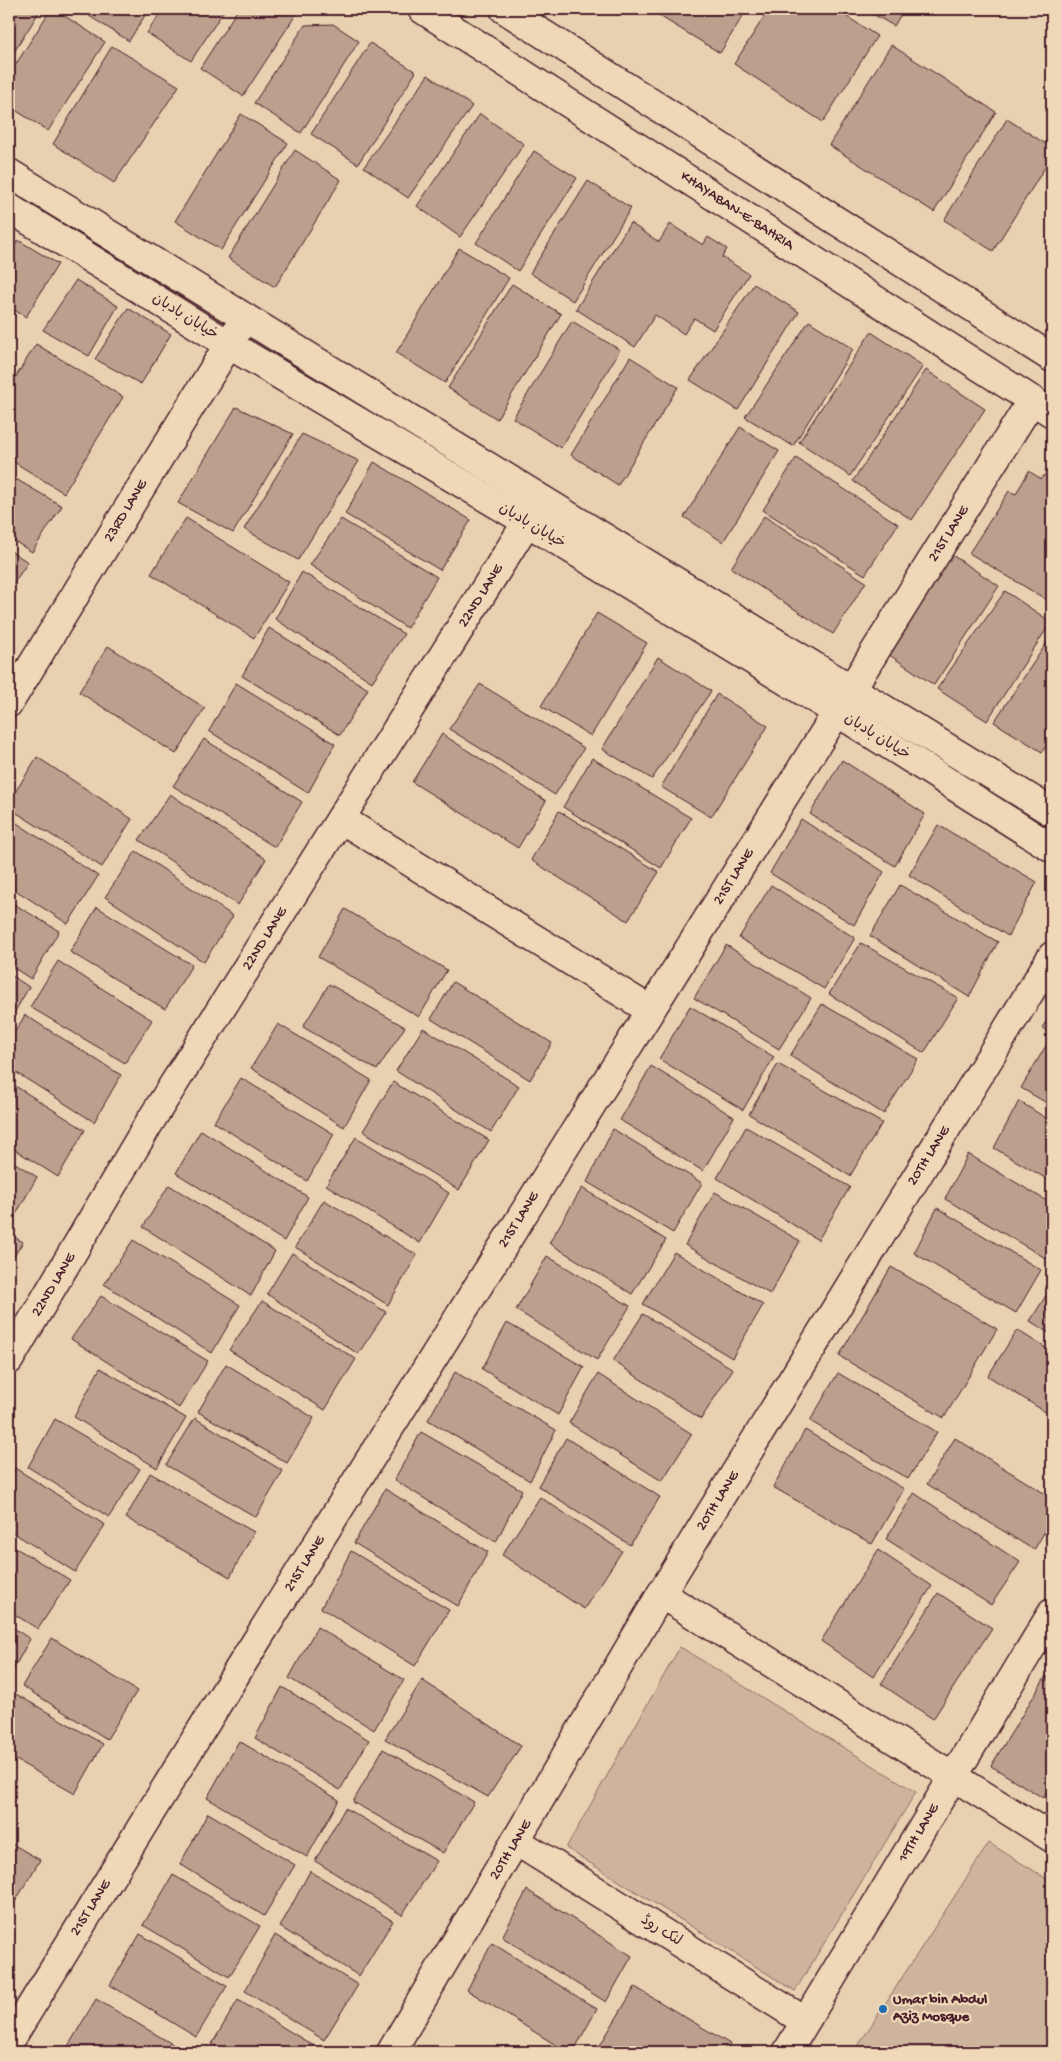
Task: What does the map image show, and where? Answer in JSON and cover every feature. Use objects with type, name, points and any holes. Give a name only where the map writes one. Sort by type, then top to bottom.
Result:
[{"type":"street","name":"KHAYABAN-E-BAHRIA","points":[[422,9],[1042,407]]},
{"type":"street","points":[[504,9],[1052,358]]},
{"type":"street","name":"خیابان بادبان","points":[[9,173],[244,320],[852,688],[1052,812]]},
{"type":"street","name":"خیابان بادبان","points":[[9,208],[228,344],[527,522],[836,712],[1052,848]]},
{"type":"street","name":"23RD LANE","points":[[9,703],[244,320]]},
{"type":"street","name":"21ST LANE","points":[[9,2042],[836,712],[1042,407]]},
{"type":"street","name":"22ND LANE","points":[[9,1360],[148,1125],[527,522]]},
{"type":"street","points":[[341,819],[650,1010]]},
{"type":"street","name":"20TH LANE","points":[[391,2052],[661,1594],[1052,956]]},
{"type":"street","points":[[661,1594],[1052,1838]]},
{"type":"street","name":"19TH LANE","points":[[787,2052],[1052,1613]]},
{"type":"street","name":"لنک روڈ","points":[[516,1841],[806,2021]]},
{"type":"shaded area","points":[[680,1647],[916,1792],[795,1991],[566,1848]]},
{"type":"shaded area","points":[[989,1843],[1052,1882],[1052,2052],[854,2052]]},
{"type":"building","points":[[9,9],[41,9],[9,60]]},
{"type":"building","points":[[51,9],[54,9],[105,42],[48,131],[9,106],[9,75]]},
{"type":"building","points":[[94,9],[149,9],[129,41],[89,16]]},
{"type":"building","points":[[163,9],[225,9],[191,61],[147,33]]},
{"type":"building","points":[[238,9],[291,9],[297,13],[243,96],[200,68]]},
{"type":"building","points":[[648,9],[747,9],[720,53]]},
{"type":"building","points":[[769,9],[835,9],[877,36],[823,122],[734,64]]},
{"type":"building","points":[[864,9],[904,9],[894,26]]},
{"type":"building","points":[[333,24],[359,41],[301,133],[254,103],[305,25]]},
{"type":"building","points":[[370,43],[416,72],[358,164],[311,134]]},
{"type":"building","points":[[891,45],[996,112],[934,212],[829,145]]},
{"type":"building","points":[[112,46],[179,86],[114,183],[53,144]]},
{"type":"building","points":[[428,75],[472,106],[408,198],[364,167]]},
{"type":"building","points":[[241,114],[288,143],[221,250],[175,221]]},
{"type":"building","points":[[480,114],[524,144],[460,237],[417,206]]},
{"type":"building","points":[[1007,119],[1052,148],[1052,156],[993,251],[944,220]]},
{"type":"building","points":[[295,150],[341,180],[275,287],[228,258]]},
{"type":"building","points":[[534,151],[577,178],[518,271],[476,243]]},
{"type":"building","points":[[588,181],[631,208],[573,301],[530,273]]},
{"type":"building","points":[[630,223],[659,242],[670,224],[703,245],[708,237],[727,249],[722,257],[749,274],[713,330],[694,318],[684,334],[655,315],[635,347],[576,309]]},
{"type":"building","points":[[18,240],[58,264],[26,317],[9,307],[9,255]]},
{"type":"building","points":[[459,248],[509,278],[445,383],[396,353]]},
{"type":"building","points":[[76,280],[118,306],[89,356],[43,330]]},
{"type":"building","points":[[512,284],[561,314],[497,419],[448,388]]},
{"type":"building","points":[[754,284],[799,312],[738,410],[690,380]]},
{"type":"building","points":[[128,308],[171,334],[141,384],[95,359]]},
{"type":"building","points":[[572,321],[620,350],[561,448],[513,418]]},
{"type":"building","points":[[809,321],[853,349],[793,446],[745,417]]},
{"type":"building","points":[[871,332],[923,366],[850,476],[799,442]]},
{"type":"building","points":[[36,344],[123,397],[64,493],[9,459],[9,388]]},
{"type":"building","points":[[630,357],[678,387],[618,485],[571,455]]},
{"type":"building","points":[[926,370],[985,409],[912,520],[853,481]]},
{"type":"building","points":[[236,407],[293,434],[233,533],[178,503]]},
{"type":"building","points":[[740,427],[779,451],[723,542],[684,517]]},
{"type":"building","points":[[302,434],[359,461],[298,560],[244,529]]},
{"type":"building","points":[[796,458],[898,524],[865,575],[763,510]]},
{"type":"building","points":[[374,462],[471,520],[440,570],[345,514]]},
{"type":"building","points":[[1029,471],[1041,479],[1047,472],[1052,475],[1052,603],[969,553],[1009,491],[1016,494]]},
{"type":"building","points":[[9,475],[62,506],[32,552],[9,538]]},
{"type":"building","points":[[764,516],[866,582],[833,634],[731,568]]},
{"type":"building","points":[[186,518],[289,582],[254,638],[151,574]]},
{"type":"building","points":[[341,519],[437,577],[407,628],[310,565]]},
{"type":"building","points":[[9,550],[28,562],[9,590]]},
{"type":"building","points":[[952,555],[999,586],[934,685],[885,652]]},
{"type":"building","points":[[302,572],[404,634],[372,682],[275,619]]},
{"type":"building","points":[[1005,591],[1051,622],[987,721],[937,689]]},
{"type":"building","points":[[597,613],[647,643],[591,736],[541,706]]},
{"type":"building","points":[[269,628],[368,689],[340,735],[242,676]]},
{"type":"building","points":[[1052,635],[1052,737],[1042,752],[994,722]]},
{"type":"building","points":[[108,646],[205,708],[176,754],[79,692]]},
{"type":"building","points":[[658,657],[711,691],[652,779],[602,749]]},
{"type":"building","points":[[236,683],[335,744],[308,793],[209,731]]},
{"type":"building","points":[[480,684],[584,748],[555,795],[449,729]]},
{"type":"building","points":[[717,694],[768,726],[711,817],[661,787]]},
{"type":"building","points":[[442,734],[546,801],[518,848],[412,782]]},
{"type":"building","points":[[204,739],[302,802],[275,847],[173,786]]},
{"type":"building","points":[[37,757],[132,819],[102,867],[9,808],[9,802]]},
{"type":"building","points":[[592,758],[691,818],[661,868],[563,807]]},
{"type":"building","points":[[842,760],[925,814],[895,866],[810,814]]},
{"type":"building","points":[[170,794],[266,859],[238,905],[139,840]]},
{"type":"building","points":[[559,811],[659,872],[628,921],[531,860]]},
{"type":"building","points":[[9,818],[98,876],[68,924],[9,886]]},
{"type":"building","points":[[801,819],[884,872],[854,925],[770,873]]},
{"type":"building","points":[[938,825],[1037,882],[1008,936],[909,875]]},
{"type":"building","points":[[136,851],[233,916],[204,962],[105,897]]},
{"type":"building","points":[[771,885],[855,938],[824,989],[739,938]]},
{"type":"building","points":[[900,885],[998,942],[969,997],[870,936]]},
{"type":"building","points":[[9,901],[59,931],[31,979],[9,965]]},
{"type":"building","points":[[97,907],[192,965],[165,1009],[70,952]]},
{"type":"building","points":[[345,909],[447,970],[419,1017],[318,957]]},
{"type":"building","points":[[861,943],[958,998],[924,1053],[829,994]]},
{"type":"building","points":[[726,945],[811,998],[779,1049],[694,998]]},
{"type":"building","points":[[58,961],[152,1020],[125,1063],[30,1007]]},
{"type":"building","points":[[9,974],[29,987],[9,1022]]},
{"type":"building","points":[[453,982],[552,1043],[530,1080],[431,1019]]},
{"type":"building","points":[[329,984],[405,1027],[377,1070],[303,1027]]},
{"type":"building","points":[[822,1004],[918,1059],[884,1114],[790,1056]]},
{"type":"building","points":[[690,1006],[774,1057],[743,1110],[659,1059]]},
{"type":"building","points":[[1052,1012],[1052,1034],[1042,1028]]},
{"type":"building","points":[[25,1015],[121,1075],[94,1122],[9,1068],[9,1042]]},
{"type":"building","points":[[278,1024],[371,1080],[344,1127],[251,1068]]},
{"type":"building","points":[[423,1028],[519,1086],[491,1132],[396,1071]]},
{"type":"building","points":[[1047,1044],[1052,1047],[1052,1106],[1021,1088]]},
{"type":"building","points":[[778,1064],[882,1123],[850,1176],[749,1114]]},
{"type":"building","points":[[651,1066],[734,1117],[703,1171],[620,1120]]},
{"type":"building","points":[[241,1078],[334,1134],[307,1181],[214,1122]]},
{"type":"building","points":[[9,1082],[85,1130],[58,1177],[9,1146]]},
{"type":"building","points":[[393,1082],[489,1140],[459,1190],[363,1131]]},
{"type":"building","points":[[1019,1101],[1052,1122],[1052,1182],[994,1148]]},
{"type":"building","points":[[746,1127],[850,1187],[818,1240],[717,1178]]},
{"type":"building","points":[[613,1129],[702,1183],[673,1233],[587,1182]]},
{"type":"building","points":[[201,1130],[308,1197],[284,1241],[176,1173]]},
{"type":"building","points":[[356,1137],[449,1193],[420,1243],[326,1185]]},
{"type":"building","points":[[968,1154],[1052,1204],[1052,1249],[1047,1259],[945,1199]]},
{"type":"building","points":[[9,1159],[37,1177],[10,1225],[9,1224]]},
{"type":"building","points":[[169,1185],[275,1251],[251,1296],[143,1227]]},
{"type":"building","points":[[582,1188],[666,1240],[632,1294],[549,1243]]},
{"type":"building","points":[[715,1192],[800,1241],[770,1294],[685,1245]]},
{"type":"building","points":[[324,1200],[417,1255],[388,1305],[295,1247]]},
{"type":"building","points":[[937,1208],[1041,1270],[1016,1313],[914,1253]]},
{"type":"building","points":[[9,1234],[23,1242],[9,1264]]},
{"type":"building","points":[[133,1240],[240,1305],[212,1353],[104,1284]]},
{"type":"building","points":[[674,1252],[763,1305],[732,1358],[643,1304]]},
{"type":"building","points":[[292,1253],[386,1312],[358,1354],[267,1294]]},
{"type":"building","points":[[547,1256],[630,1306],[597,1360],[516,1310]]},
{"type":"building","points":[[891,1267],[997,1329],[944,1418],[839,1356]]},
{"type":"building","points":[[1052,1286],[1052,1335],[1030,1321]]},
{"type":"building","points":[[101,1296],[208,1361],[179,1408],[71,1339]]},
{"type":"building","points":[[262,1301],[356,1359],[325,1410],[229,1350]]},
{"type":"building","points":[[643,1314],[733,1369],[701,1419],[613,1361]]},
{"type":"building","points":[[507,1323],[584,1367],[558,1415],[482,1369]]},
{"type":"building","points":[[1017,1330],[1052,1352],[1052,1416],[988,1376]]},
{"type":"building","points":[[226,1364],[314,1418],[287,1463],[198,1412]]},
{"type":"building","points":[[100,1368],[186,1418],[157,1468],[74,1417]]},
{"type":"building","points":[[455,1372],[556,1430],[530,1481],[428,1420]]},
{"type":"building","points":[[838,1373],[937,1432],[908,1479],[810,1421]]},
{"type":"building","points":[[598,1374],[692,1434],[662,1481],[569,1423]]},
{"type":"building","points":[[195,1418],[283,1471],[256,1517],[166,1465]]},
{"type":"building","points":[[55,1419],[140,1469],[109,1517],[28,1467]]},
{"type":"building","points":[[805,1430],[904,1489],[872,1544],[773,1487]]},
{"type":"building","points":[[421,1432],[522,1490],[496,1542],[394,1480]]},
{"type":"building","points":[[566,1438],[660,1497],[630,1545],[538,1486]]},
{"type":"building","points":[[955,1438],[1052,1498],[1052,1519],[1034,1550],[927,1484]]},
{"type":"building","points":[[15,1468],[105,1525],[75,1572],[9,1530],[9,1479]]},
{"type":"building","points":[[150,1473],[254,1532],[230,1577],[126,1518]]},
{"type":"building","points":[[385,1489],[488,1552],[458,1606],[354,1543]]},
{"type":"building","points":[[914,1493],[1020,1562],[991,1605],[886,1539]]},
{"type":"building","points":[[540,1497],[622,1551],[584,1609],[502,1555]]},
{"type":"building","points":[[9,1544],[70,1580],[38,1629],[9,1611]]},
{"type":"building","points":[[878,1550],[932,1586],[873,1677],[821,1641]]},
{"type":"building","points":[[351,1551],[449,1610],[415,1666],[321,1608]]},
{"type":"building","points":[[938,1593],[992,1628],[933,1719],[881,1684]]},
{"type":"building","points":[[9,1625],[30,1639],[9,1677]]},
{"type":"building","points":[[317,1627],[404,1680],[374,1730],[289,1678]]},
{"type":"building","points":[[52,1638],[137,1691],[107,1739],[22,1686]]},
{"type":"building","points":[[1046,1676],[1052,1680],[1052,1782],[1043,1798],[991,1766]]},
{"type":"building","points":[[422,1680],[521,1746],[488,1797],[385,1739]]},
{"type":"building","points":[[282,1687],[369,1740],[340,1790],[255,1738]]},
{"type":"building","points":[[14,1693],[103,1744],[75,1794],[9,1756],[9,1703]]},
{"type":"building","points":[[239,1741],[339,1800],[307,1857],[207,1798]]},
{"type":"building","points":[[383,1749],[474,1802],[443,1853],[353,1802]]},
{"type":"building","points":[[345,1808],[437,1861],[402,1915],[315,1861]]},
{"type":"building","points":[[208,1813],[295,1865],[264,1916],[180,1864]]},
{"type":"building","points":[[9,1842],[40,1860],[9,1912]]},
{"type":"building","points":[[310,1871],[393,1921],[359,1976],[280,1927]]},
{"type":"building","points":[[173,1875],[260,1926],[229,1977],[143,1925]]},
{"type":"building","points":[[527,1890],[632,1956],[606,2002],[502,1937]]},
{"type":"building","points":[[140,1934],[227,1986],[196,2037],[110,1985]]},
{"type":"building","points":[[275,1935],[358,1985],[324,2040],[245,1991]]},
{"type":"building","points":[[492,1943],[597,2009],[573,2052],[567,2052],[467,1990]]},
{"type":"building","points":[[635,1987],[730,2044],[725,2052],[596,2052]]},
{"type":"building","points":[[96,1999],[184,2052],[74,2052],[67,2048]]},
{"type":"building","points":[[238,2000],[324,2052],[225,2052],[212,2044]]},
{"type":"place","name":"Umar bin Abdul Aziz Mosque","points":[[883,2009]]}]
